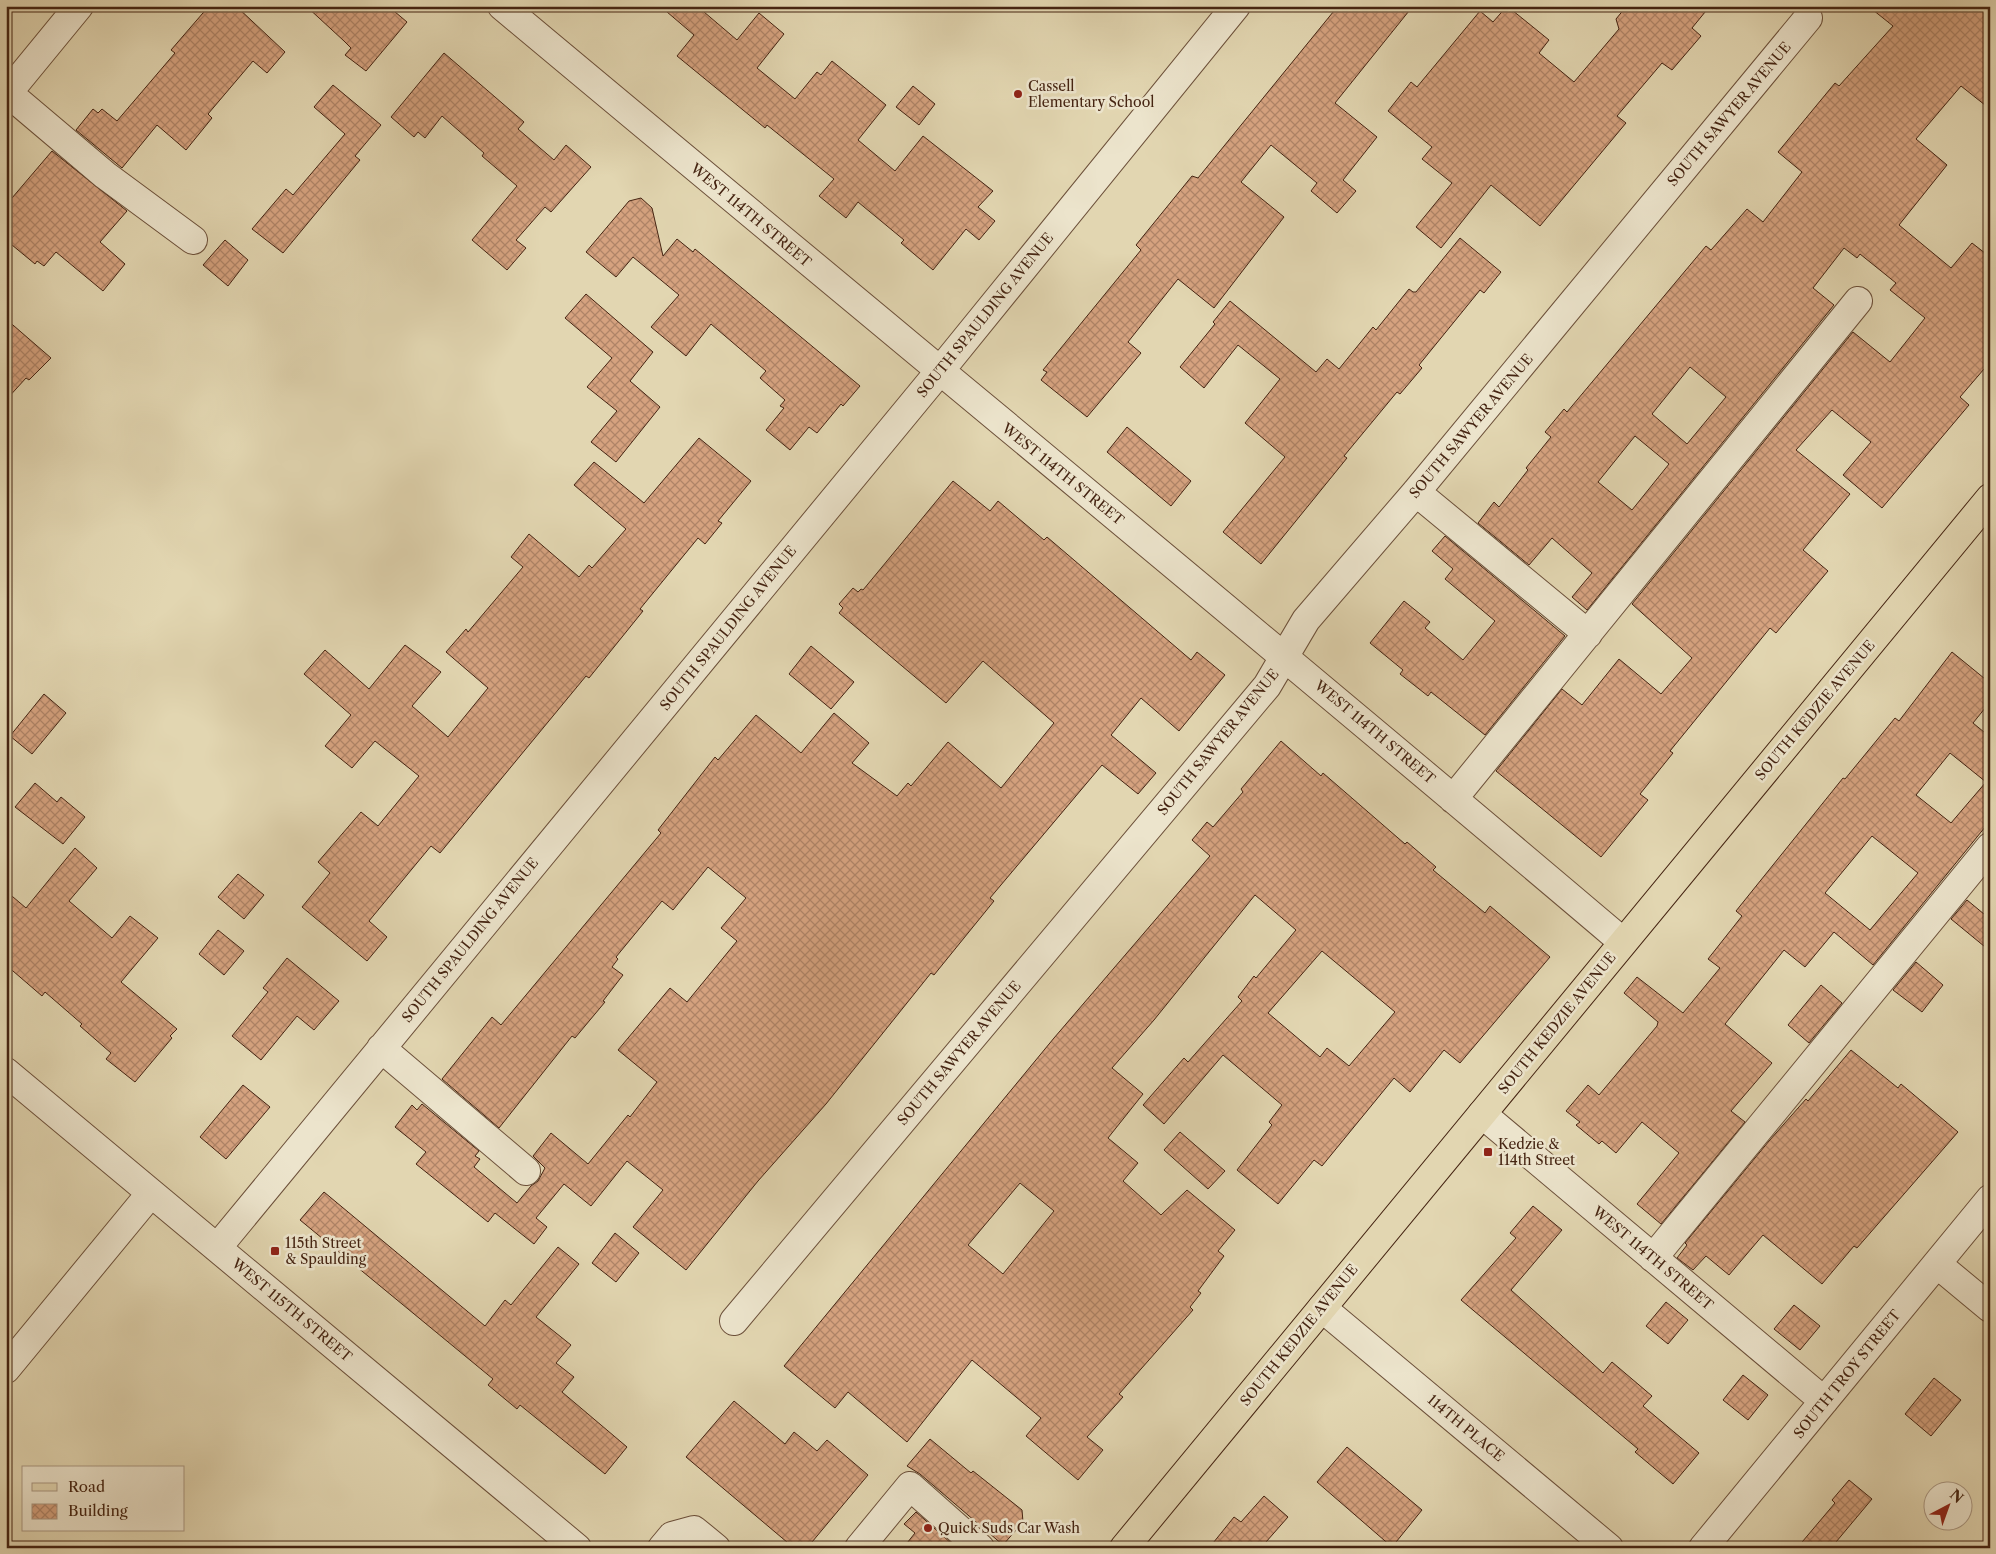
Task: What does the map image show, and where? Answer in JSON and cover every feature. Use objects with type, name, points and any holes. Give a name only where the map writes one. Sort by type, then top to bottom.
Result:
[{"type":"main road","name":"SOUTH KEDZIE AVENUE","points":[[1124,1548],[1990,498]]},
{"type":"street","points":[[79,6],[7,94],[104,175],[193,240]]},
{"type":"street","name":"WEST 114TH STREET","points":[[502,6],[939,372],[1285,657],[1623,942]]},
{"type":"street","name":"SOUTH SPAULDING AVENUE","points":[[217,1248],[939,372],[1236,6]]},
{"type":"street","name":"SOUTH SAWYER AVENUE","points":[[734,1321],[1267,686],[1306,620],[1416,492],[1808,18]]},
{"type":"street","points":[[1453,799],[1858,302]]},
{"type":"street","points":[[1416,492],[1588,634]]},
{"type":"street","points":[[1653,1258],[1990,847]]},
{"type":"street","points":[[381,1048],[526,1171]]},
{"type":"street","name":"WEST 115TH STREET","points":[[6,1072],[577,1548]]},
{"type":"street","name":"WEST 114TH STREET","points":[[1482,1114],[1824,1402]]},
{"type":"street","points":[[6,1369],[151,1192]]},
{"type":"street","name":"SOUTH TROY STREET","points":[[1703,1548],[1990,1199]]},
{"type":"street","points":[[1937,1264],[1990,1308]]},
{"type":"street","name":"114TH PLACE","points":[[1322,1308],[1609,1548]]},
{"type":"street","points":[[859,1548],[910,1486],[980,1548]]},
{"type":"street","points":[[662,1548],[672,1536],[694,1530],[716,1548]]},
{"type":"building","points":[[209,6],[236,6],[285,52],[267,73],[253,61],[208,114],[212,118],[186,150],[157,125],[122,168],[76,130],[93,109],[98,113],[102,109],[117,121],[175,53],[171,50]]},
{"type":"building","points":[[306,6],[388,6],[407,22],[366,71],[345,55],[351,48]]},
{"type":"building","points":[[660,6],[697,6],[737,40],[759,13],[784,34],[757,68],[795,99],[817,72],[821,75],[832,61],[886,105],[858,140],[895,171],[923,136],[993,191],[978,207],[995,221],[979,240],[966,229],[933,270],[901,243],[904,240],[858,202],[846,218],[819,196],[834,179],[767,125],[765,128],[677,56],[694,35]]},
{"type":"building","points":[[1338,6],[1413,6],[1335,103],[1377,137],[1343,180],[1356,191],[1337,213],[1311,191],[1317,183],[1271,145],[1241,182],[1284,217],[1214,308],[1178,279],[1128,342],[1141,353],[1087,417],[1041,380],[1047,372],[1043,370],[1141,250],[1136,245],[1192,176],[1198,178]]},
{"type":"building","points":[[1507,6],[1549,40],[1539,53],[1574,82],[1619,29],[1616,19],[1625,8],[1710,6],[1692,28],[1701,36],[1672,70],[1662,63],[1617,116],[1626,123],[1540,226],[1491,185],[1441,248],[1416,227],[1452,183],[1422,159],[1432,147],[1388,111],[1411,82],[1417,87],[1480,11],[1493,22]]},
{"type":"building","points":[[1868,6],[1990,6],[1990,109],[1961,86],[1916,139],[1947,165],[1899,225],[1951,268],[1972,243],[1990,257],[1990,362],[1960,397],[1969,405],[1882,508],[1843,475],[1871,442],[1832,410],[1796,450],[1850,494],[1803,550],[1828,571],[1776,633],[1770,628],[1670,751],[1673,753],[1640,794],[1648,800],[1601,857],[1496,771],[1562,689],[1582,705],[1619,659],[1661,694],[1692,658],[1632,604],[1853,332],[1890,362],[1925,318],[1890,290],[1896,283],[1860,254],[1857,258],[1844,248],[1813,288],[1834,305],[1587,610],[1572,597],[1592,573],[1552,538],[1529,565],[1478,523],[1494,502],[1499,507],[1528,470],[1526,468],[1551,437],[1545,432],[1564,409],[1567,412],[1706,246],[1711,250],[1747,209],[1763,222],[1802,172],[1778,152],[1835,83],[1839,86],[1893,26]],"holes":[[[1690,367],[1726,397],[1687,444],[1652,414]],[[1635,436],[1669,464],[1632,510],[1598,482]]]},
{"type":"building","points":[[444,53],[524,122],[518,129],[554,160],[566,145],[591,167],[551,212],[545,207],[516,240],[526,248],[507,270],[472,240],[517,186],[482,156],[484,153],[442,116],[425,138],[418,132],[414,137],[391,117]]},
{"type":"building","points":[[333,85],[381,125],[355,156],[360,160],[283,253],[252,229],[286,189],[293,195],[345,134],[314,107]]},
{"type":"building","points":[[913,86],[935,104],[919,125],[896,107]]},
{"type":"building","points":[[52,151],[127,211],[100,242],[125,264],[103,291],[56,252],[44,266],[37,261],[35,264],[6,240],[6,205]]},
{"type":"building","points":[[641,198],[652,208],[663,256],[677,239],[693,252],[695,249],[860,386],[843,406],[841,404],[817,433],[809,427],[790,450],[766,430],[784,408],[780,406],[785,400],[760,378],[766,371],[711,324],[686,356],[651,327],[679,295],[633,257],[616,277],[586,252],[629,201]]},
{"type":"building","points":[[1460,238],[1501,272],[1484,293],[1480,290],[1419,365],[1422,368],[1400,394],[1397,392],[1344,456],[1347,458],[1261,564],[1223,532],[1285,457],[1245,423],[1280,379],[1238,345],[1204,388],[1180,367],[1215,324],[1213,322],[1230,301],[1316,372],[1327,359],[1339,369],[1373,327],[1376,330],[1409,289],[1416,292]]},
{"type":"building","points":[[225,240],[248,260],[228,286],[203,265]]},
{"type":"building","points":[[586,294],[653,352],[630,381],[660,407],[616,462],[591,442],[617,411],[587,387],[612,358],[565,318]]},
{"type":"building","points":[[6,319],[51,358],[29,380],[26,378],[6,400]]},
{"type":"building","points":[[1127,427],[1191,481],[1171,506],[1107,452]]},
{"type":"building","points":[[699,438],[751,481],[718,521],[722,523],[705,544],[698,538],[640,609],[643,611],[589,678],[586,676],[440,853],[431,846],[369,921],[387,937],[367,961],[302,907],[330,873],[318,862],[361,812],[378,826],[419,776],[375,741],[352,768],[325,746],[351,715],[304,674],[325,650],[369,689],[405,645],[441,672],[412,706],[448,737],[488,688],[446,652],[466,629],[468,632],[523,567],[511,557],[529,534],[579,577],[589,565],[592,568],[626,529],[574,485],[594,462],[644,503]]},
{"type":"building","points":[[953,481],[990,511],[998,501],[1044,540],[1047,537],[1191,660],[1197,652],[1225,675],[1179,731],[1141,698],[1111,735],[1156,773],[1138,794],[1102,765],[990,898],[994,901],[934,975],[931,973],[826,1104],[758,1181],[686,1270],[633,1227],[663,1190],[627,1161],[591,1206],[564,1184],[536,1218],[547,1227],[534,1244],[495,1213],[488,1222],[416,1164],[426,1152],[395,1127],[412,1105],[417,1110],[422,1104],[479,1151],[475,1156],[480,1159],[474,1167],[517,1203],[531,1186],[538,1181],[545,1168],[533,1156],[551,1133],[588,1164],[628,1115],[630,1117],[657,1082],[618,1050],[670,988],[687,1002],[737,941],[721,928],[746,898],[708,867],[673,910],[662,901],[616,957],[618,959],[612,967],[623,975],[603,1001],[605,1002],[575,1038],[572,1036],[499,1128],[442,1079],[492,1017],[501,1025],[661,833],[658,830],[715,757],[718,760],[756,715],[801,753],[834,713],[869,743],[852,763],[897,796],[908,783],[911,786],[948,742],[1001,788],[1054,723],[983,661],[946,703],[839,613],[843,608],[839,604],[853,588],[858,592],[861,589],[863,590]]},
{"type":"building","points":[[1445,536],[1565,636],[1485,735],[1431,692],[1428,696],[1400,674],[1403,670],[1370,643],[1404,601],[1430,622],[1425,628],[1463,660],[1495,621],[1445,579],[1453,569],[1432,551]]},
{"type":"building","points":[[811,646],[854,682],[831,709],[789,674]]},
{"type":"building","points":[[1952,652],[1990,683],[1990,702],[1973,723],[1990,737],[1990,821],[1873,965],[1834,932],[1805,967],[1784,950],[1725,1024],[1772,1063],[1731,1111],[1745,1122],[1661,1224],[1637,1204],[1679,1153],[1642,1122],[1616,1153],[1602,1141],[1599,1144],[1576,1125],[1580,1122],[1566,1111],[1588,1085],[1599,1095],[1657,1026],[1658,1022],[1624,993],[1637,977],[1683,1013],[1720,968],[1708,959],[1742,916],[1736,911],[1843,778],[1845,779],[1895,718],[1899,721]],"holes":[[[1950,753],[1986,782],[1951,823],[1916,795]],[[1872,836],[1918,873],[1870,930],[1825,893]]]},
{"type":"building","points":[[44,694],[66,713],[32,754],[10,736]]},
{"type":"building","points":[[1281,741],[1321,776],[1323,773],[1405,844],[1407,842],[1436,867],[1433,870],[1485,913],[1490,906],[1550,957],[1460,1063],[1444,1050],[1410,1092],[1394,1078],[1322,1166],[1314,1160],[1278,1204],[1237,1170],[1272,1125],[1269,1122],[1282,1105],[1223,1055],[1164,1124],[1143,1105],[1184,1058],[1188,1062],[1242,1001],[1238,997],[1254,976],[1256,978],[1296,930],[1255,895],[1154,1020],[1112,1068],[1143,1094],[1108,1138],[1138,1163],[1123,1181],[1161,1215],[1187,1190],[1235,1230],[1218,1251],[1224,1256],[1198,1291],[1201,1293],[1190,1307],[1193,1310],[1119,1394],[1123,1397],[1087,1437],[1103,1450],[1078,1480],[1026,1436],[1041,1418],[972,1360],[907,1442],[848,1392],[835,1408],[784,1366],[1054,1038],[1210,856],[1192,840],[1207,822],[1213,827],[1243,792],[1241,789]],"holes":[[[1322,951],[1395,1012],[1349,1066],[1327,1048],[1320,1057],[1268,1013]],[[1020,1183],[1054,1211],[1003,1274],[968,1245]]]},
{"type":"building","points":[[35,783],[57,802],[61,797],[85,817],[63,844],[15,807]]},
{"type":"building","points":[[75,848],[97,868],[69,901],[112,938],[130,916],[158,938],[121,982],[177,1029],[170,1036],[172,1038],[135,1082],[106,1059],[111,1053],[80,1026],[82,1024],[45,992],[42,996],[6,965],[6,891],[26,908]]},
{"type":"building","points":[[238,874],[264,895],[244,919],[218,897]]},
{"type":"building","points":[[1967,900],[1990,919],[1990,951],[1951,919]]},
{"type":"building","points":[[218,930],[244,951],[224,975],[199,954]]},
{"type":"building","points":[[287,958],[339,1001],[314,1030],[297,1016],[261,1060],[232,1036],[268,992],[263,988]]},
{"type":"building","points":[[1916,962],[1943,985],[1922,1012],[1893,990]]},
{"type":"building","points":[[1821,985],[1842,1003],[1809,1043],[1788,1025]]},
{"type":"building","points":[[1851,1050],[1898,1088],[1901,1084],[1958,1132],[1857,1248],[1854,1246],[1822,1284],[1763,1235],[1729,1275],[1706,1256],[1693,1270],[1677,1258],[1687,1245],[1685,1243],[1769,1141],[1806,1099],[1808,1101]]},
{"type":"building","points":[[243,1085],[270,1107],[226,1159],[200,1137]]},
{"type":"building","points":[[1180,1132],[1225,1171],[1208,1189],[1164,1150]]},
{"type":"building","points":[[324,1192],[485,1326],[505,1300],[511,1305],[558,1247],[579,1264],[536,1317],[571,1345],[556,1363],[574,1377],[562,1392],[627,1447],[605,1474],[520,1405],[517,1409],[488,1385],[493,1379],[300,1220]]},
{"type":"building","points":[[1533,1206],[1562,1230],[1511,1290],[1603,1373],[1612,1362],[1652,1396],[1643,1406],[1699,1453],[1673,1484],[1635,1452],[1638,1449],[1461,1300],[1516,1238],[1510,1233]]},
{"type":"building","points":[[615,1233],[639,1253],[616,1282],[592,1263]]},
{"type":"building","points":[[1666,1302],[1688,1320],[1668,1344],[1646,1326]]},
{"type":"building","points":[[1794,1305],[1820,1326],[1800,1350],[1774,1329]]},
{"type":"building","points":[[1743,1375],[1768,1395],[1748,1420],[1723,1400]]},
{"type":"building","points":[[1934,1378],[1961,1400],[1931,1436],[1905,1414]]},
{"type":"building","points":[[734,1401],[785,1444],[794,1432],[817,1451],[827,1440],[868,1475],[807,1548],[794,1548],[686,1457]]},
{"type":"building","points":[[930,1439],[971,1473],[973,1471],[1022,1510],[1023,1522],[1003,1545],[920,1474],[907,1466]]},
{"type":"building","points":[[1347,1447],[1422,1510],[1392,1547],[1317,1482]]},
{"type":"building","points":[[1849,1480],[1872,1499],[1831,1548],[1797,1548],[1835,1503],[1832,1500]]},
{"type":"building","points":[[1264,1496],[1288,1517],[1266,1542],[1272,1548],[1209,1548],[1234,1517],[1241,1522]]},
{"type":"building","name":"Quick Suds Car Wash","points":[[916,1512],[952,1544],[950,1548],[903,1548],[915,1533],[904,1524]]},
{"type":"place","name":"Cassell Elementary School","points":[[1018,94]]},
{"type":"place","name":"Kedzie & 114th Street","points":[[1488,1152]]},
{"type":"place","name":"115th Street & Spaulding","points":[[275,1251]]},
{"type":"place","name":"Quick Suds Car Wash","points":[[928,1528]]}]
